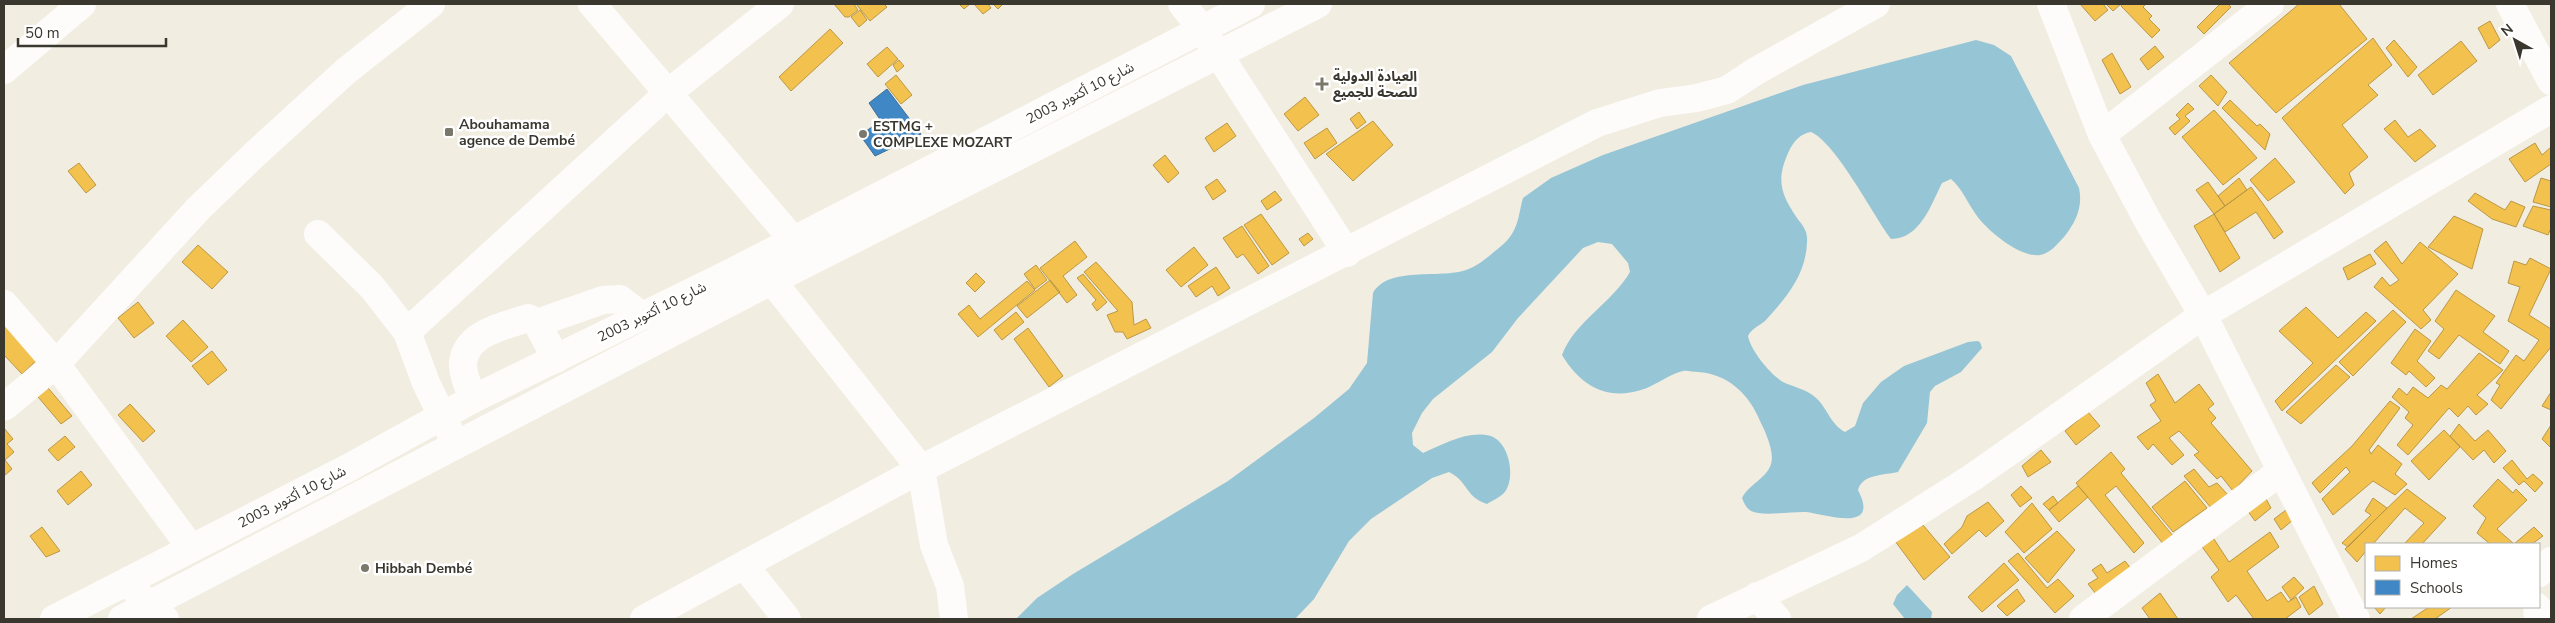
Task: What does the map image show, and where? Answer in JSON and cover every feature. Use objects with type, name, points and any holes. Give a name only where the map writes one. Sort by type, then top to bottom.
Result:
[{"type":"main road","points":[[4,70],[82,4]]},
{"type":"main road","points":[[4,407],[56,364],[198,209],[248,160],[346,71],[430,4]]},
{"type":"main road","points":[[592,4],[794,241]]},
{"type":"main road","points":[[407,332],[668,93],[780,4]]},
{"type":"main road","points":[[1182,4],[1202,29],[1346,253]]},
{"type":"main road","name":"شارع 10 أكتوبر 2003","points":[[54,619],[348,468],[474,399],[794,241],[1251,4]]},
{"type":"main road","name":"شارع 10 أكتوبر 2003","points":[[122,619],[156,612],[456,445],[1318,4]]},
{"type":"main road","points":[[644,619],[921,469],[1346,253],[1597,122],[1660,103],[1697,98],[1728,90],[1756,71],[1876,4]]},
{"type":"main road","points":[[2051,4],[2102,135],[2202,315],[2356,619]]},
{"type":"main road","points":[[2102,135],[2270,4]]},
{"type":"main road","points":[[2510,4],[2551,81]]},
{"type":"main road","points":[[1711,619],[1861,548],[1973,477],[2202,315],[2551,109]]},
{"type":"main road","points":[[318,234],[372,287],[407,332],[426,384],[456,445]]},
{"type":"main road","points":[[773,282],[921,469],[934,545],[950,586],[954,619]]},
{"type":"main road","points":[[537,324],[603,300],[620,299],[642,316]]},
{"type":"main road","points":[[4,304],[56,364],[192,548]]},
{"type":"main road","points":[[474,399],[464,374],[463,362],[469,347],[478,336],[528,318],[537,324],[556,359]]},
{"type":"main road","points":[[426,384],[463,362]]},
{"type":"main road","points":[[2083,619],[2280,472]]},
{"type":"main road","points":[[2540,572],[2551,561]]},
{"type":"main road","points":[[744,565],[787,619]]},
{"type":"main road","points":[[128,581],[156,612]]},
{"type":"main road","points":[[1757,596],[1777,619]]},
{"type":"water","points":[[1976,40],[1994,45],[2011,56],[2079,188],[2080,202],[2078,214],[2064,237],[2051,250],[2044,254],[2032,255],[2014,248],[1996,236],[1982,222],[1951,179],[1942,183],[1929,210],[1917,227],[1910,233],[1891,239],[1843,164],[1821,139],[1811,132],[1798,138],[1793,144],[1782,170],[1781,178],[1784,193],[1791,209],[1805,229],[1807,242],[1803,265],[1794,285],[1765,321],[1751,331],[1748,336],[1757,355],[1772,374],[1783,382],[1804,390],[1815,397],[1836,425],[1845,432],[1855,426],[1863,403],[1881,382],[1904,366],[1968,342],[1980,342],[1982,348],[1961,372],[1935,386],[1930,392],[1927,423],[1898,472],[1869,478],[1860,485],[1858,490],[1863,504],[1862,512],[1857,517],[1837,518],[1806,512],[1763,514],[1751,511],[1744,504],[1742,498],[1745,493],[1769,469],[1772,454],[1767,436],[1750,402],[1728,381],[1709,374],[1685,371],[1641,390],[1616,393],[1605,392],[1595,388],[1577,375],[1562,355],[1568,343],[1584,322],[1614,293],[1630,272],[1628,263],[1612,244],[1598,242],[1583,248],[1518,318],[1492,352],[1433,399],[1422,413],[1412,433],[1413,445],[1423,453],[1461,437],[1486,435],[1494,437],[1505,450],[1509,459],[1510,469],[1508,486],[1504,493],[1498,497],[1487,504],[1480,501],[1460,480],[1449,472],[1432,478],[1371,519],[1349,541],[1314,599],[1295,619],[1016,619],[1037,598],[1073,574],[1228,481],[1314,418],[1349,389],[1367,363],[1373,293],[1380,285],[1390,279],[1402,276],[1443,274],[1470,269],[1477,265],[1501,246],[1511,235],[1518,221],[1523,198],[1551,178],[1603,155],[1803,85]]},
{"type":"water","points":[[1907,585],[1932,612],[1931,619],[1905,619],[1893,604],[1897,595]]},
{"type":"building: Homes","points":[[834,4],[854,4],[858,10],[849,17],[845,17]]},
{"type":"building: Homes","points":[[856,4],[884,4],[887,7],[870,21]]},
{"type":"building: Homes","points":[[959,4],[970,4],[964,9]]},
{"type":"building: Homes","points":[[974,4],[988,4],[991,8],[983,14]]},
{"type":"building: Homes","points":[[993,4],[1003,4],[998,9]]},
{"type":"building: Homes","points":[[2080,4],[2103,4],[2108,10],[2095,21]]},
{"type":"building: Homes","points":[[2106,4],[2121,4],[2113,11]]},
{"type":"building: Homes","points":[[2122,4],[2146,4],[2143,7],[2152,16],[2149,19],[2160,30],[2152,38],[2121,6]]},
{"type":"building: Homes","points":[[2220,4],[2228,4],[2231,7],[2204,34],[2197,27]]},
{"type":"building: Homes","points":[[2299,4],[2339,4],[2367,39],[2276,113],[2229,63]]},
{"type":"building: Homes","points":[[860,10],[867,20],[859,27],[851,17]]},
{"type":"building: Homes","points":[[2490,21],[2500,40],[2489,49],[2478,28]]},
{"type":"building: Homes","points":[[830,29],[843,43],[791,91],[779,77]]},
{"type":"building: Homes","points":[[2373,38],[2392,65],[2368,85],[2378,95],[2342,125],[2368,157],[2349,173],[2354,185],[2345,194],[2282,118]]},
{"type":"building: Homes","points":[[2394,40],[2417,67],[2408,77],[2386,48]]},
{"type":"building: Homes","points":[[2461,41],[2477,61],[2433,95],[2418,75]]},
{"type":"building: Homes","points":[[2155,46],[2164,57],[2148,70],[2140,59]]},
{"type":"building: Homes","points":[[887,47],[898,59],[878,77],[867,64]]},
{"type":"building: Homes","points":[[2112,53],[2131,87],[2120,94],[2102,60]]},
{"type":"building: Homes","points":[[899,60],[904,66],[897,72],[893,65]]},
{"type":"building: Homes","points":[[896,75],[912,95],[901,104],[885,84]]},
{"type":"building: Homes","points":[[2211,75],[2227,92],[2218,106],[2199,86]]},
{"type":"building: Homes","points":[[1305,97],[1319,115],[1298,131],[1284,114]]},
{"type":"building: Homes","points":[[2230,100],[2257,126],[2260,124],[2270,134],[2265,150],[2222,108]]},
{"type":"building: Homes","points":[[2188,103],[2194,109],[2185,116],[2190,121],[2175,135],[2169,128],[2180,119],[2176,115]]},
{"type":"building: Homes","points":[[2214,110],[2257,158],[2223,185],[2182,137]]},
{"type":"building: Homes","points":[[1359,112],[1366,122],[1357,129],[1350,119]]},
{"type":"building: Homes","points":[[2395,120],[2408,137],[2420,129],[2436,146],[2415,162],[2384,129]]},
{"type":"building: Homes","points":[[1373,121],[1393,145],[1353,181],[1326,154]]},
{"type":"building: Homes","points":[[1227,123],[1236,136],[1214,152],[1205,138]]},
{"type":"building: Homes","points":[[1327,128],[1337,143],[1315,159],[1304,143]]},
{"type":"building: Homes","points":[[2535,143],[2542,155],[2551,147],[2551,164],[2525,182],[2509,159]]},
{"type":"building: Homes","points":[[1165,155],[1179,173],[1168,183],[1153,165]]},
{"type":"building: Homes","points":[[2275,158],[2295,182],[2268,201],[2250,180]]},
{"type":"building: Homes","points":[[79,163],[96,185],[86,193],[68,171]]},
{"type":"building: Homes","points":[[2239,178],[2247,190],[2225,206],[2218,196]]},
{"type":"building: Homes","points":[[2541,178],[2551,181],[2551,207],[2533,202]]},
{"type":"building: Homes","points":[[1217,179],[1226,191],[1213,200],[1205,187]]},
{"type":"building: Homes","points":[[2208,182],[2225,206],[2214,214],[2196,190]]},
{"type":"building: Homes","points":[[2251,187],[2283,232],[2274,239],[2256,212],[2225,232],[2214,214]]},
{"type":"building: Homes","points":[[1275,191],[1282,200],[1267,210],[1261,201]]},
{"type":"building: Homes","points":[[2475,193],[2505,210],[2511,201],[2525,207],[2516,227],[2492,219],[2468,201]]},
{"type":"building: Homes","points":[[2533,206],[2551,210],[2551,228],[2548,235],[2523,226]]},
{"type":"building: Homes","points":[[1261,214],[1289,253],[1272,265],[1244,225]]},
{"type":"building: Homes","points":[[2214,214],[2240,258],[2220,272],[2194,226]]},
{"type":"building: Homes","points":[[2454,216],[2483,229],[2472,269],[2428,247]]},
{"type":"building: Homes","points":[[1242,226],[1269,266],[1258,274],[1243,254],[1237,258],[1223,238]]},
{"type":"building: Homes","points":[[1308,233],[1313,239],[1304,246],[1299,239]]},
{"type":"building: Homes","points":[[1075,241],[1087,257],[1063,276],[1077,295],[1067,303],[1040,268]]},
{"type":"building: Homes","points":[[2386,241],[2402,264],[2420,242],[2458,274],[2423,310],[2431,320],[2421,329],[2374,287],[2382,277],[2390,286],[2399,280],[2374,251]]},
{"type":"building: Homes","points":[[198,245],[228,272],[212,289],[182,262]]},
{"type":"building: Homes","points":[[1194,247],[1208,265],[1181,287],[1166,270]]},
{"type":"building: Homes","points":[[2370,254],[2376,264],[2348,280],[2343,268]]},
{"type":"building: Homes","points":[[2530,258],[2551,269],[2529,315],[2551,329],[2551,347],[2501,409],[2491,400],[2500,385],[2496,383],[2516,355],[2524,361],[2539,340],[2508,321],[2520,287],[2508,283],[2514,261],[2526,265]]},
{"type":"building: Homes","points":[[1096,262],[1132,302],[1134,325],[1146,319],[1151,328],[1127,339],[1123,332],[1115,332],[1107,315],[1118,311],[1084,272]]},
{"type":"building: Homes","points":[[1036,265],[1047,280],[1035,289],[1024,274]]},
{"type":"building: Homes","points":[[1216,267],[1230,288],[1218,296],[1212,286],[1196,297],[1188,286]]},
{"type":"building: Homes","points":[[976,273],[985,282],[975,292],[966,283]]},
{"type":"building: Homes","points":[[1083,274],[1107,302],[1097,311],[1092,304],[1096,300],[1077,278]]},
{"type":"building: Homes","points":[[1050,280],[1060,292],[1027,318],[1017,306]]},
{"type":"building: Homes","points":[[1027,281],[1035,290],[978,337],[958,314],[969,305],[980,319]]},
{"type":"building: Homes","points":[[2456,290],[2495,316],[2483,332],[2509,351],[2500,364],[2459,335],[2439,359],[2428,351],[2444,329],[2435,321]]},
{"type":"building: Homes","points":[[138,302],[154,323],[134,338],[118,318]]},
{"type":"building: Homes","points":[[2306,307],[2338,338],[2366,312],[2376,321],[2282,411],[2275,401],[2313,363],[2279,331]]},
{"type":"building: Homes","points":[[2393,310],[2406,322],[2353,376],[2339,362]]},
{"type":"building: Homes","points":[[1016,312],[1024,322],[1002,340],[994,330]]},
{"type":"building: Homes","points":[[183,320],[208,347],[191,362],[166,336]]},
{"type":"building: Homes","points":[[4,324],[38,359],[22,374],[4,355]]},
{"type":"building: Homes","points":[[1028,328],[1063,376],[1049,387],[1014,339]]},
{"type":"building: Homes","points":[[2415,329],[2431,341],[2417,361],[2435,378],[2426,387],[2409,371],[2406,375],[2391,363]]},
{"type":"building: Homes","points":[[212,351],[227,370],[208,385],[192,366]]},
{"type":"building: Homes","points":[[2479,353],[2503,370],[2477,395],[2488,404],[2476,415],[2468,406],[2458,417],[2449,408],[2408,455],[2397,445],[2413,425],[2405,418],[2409,412],[2392,397],[2399,388],[2407,395],[2413,387],[2428,398],[2441,385],[2447,389]]},
{"type":"building: Homes","points":[[2336,365],[2350,377],[2301,424],[2286,412]]},
{"type":"building: Homes","points":[[2158,374],[2175,403],[2199,384],[2214,404],[2208,409],[2216,418],[2211,423],[2252,471],[2233,491],[2221,476],[2217,479],[2194,455],[2199,452],[2179,431],[2169,438],[2184,455],[2172,465],[2153,444],[2148,450],[2137,437],[2161,421],[2150,405],[2156,401],[2146,383]]},
{"type":"building: Homes","points":[[43,382],[72,416],[61,424],[33,391]]},
{"type":"building: Homes","points":[[2551,392],[2551,410],[2542,406]]},
{"type":"building: Homes","points":[[2390,401],[2400,408],[2369,450],[2371,454],[2378,445],[2402,464],[2395,474],[2407,484],[2395,495],[2373,481],[2333,515],[2322,499],[2350,472],[2346,467],[2320,493],[2312,483],[2352,446]]},
{"type":"building: Homes","points":[[130,404],[155,431],[143,442],[118,415]]},
{"type":"building: Homes","points":[[2088,412],[2100,426],[2076,445],[2065,431]]},
{"type":"building: Homes","points":[[2459,424],[2475,441],[2488,430],[2506,451],[2494,463],[2484,450],[2473,460],[2450,436]]},
{"type":"building: Homes","points":[[2551,425],[2551,448],[2542,439]]},
{"type":"building: Homes","points":[[4,428],[13,439],[7,444],[14,452],[5,460],[12,469],[4,476]]},
{"type":"building: Homes","points":[[2444,430],[2460,447],[2429,480],[2411,461]]},
{"type":"building: Homes","points":[[65,436],[75,447],[58,461],[48,450]]},
{"type":"building: Homes","points":[[2041,450],[2051,462],[2028,477],[2022,466]]},
{"type":"building: Homes","points":[[2111,452],[2125,469],[2121,473],[2174,537],[2164,545],[2116,486],[2105,495],[2144,543],[2134,553],[2076,483]]},
{"type":"building: Homes","points":[[2512,460],[2527,479],[2533,474],[2543,483],[2535,492],[2524,481],[2519,485],[2503,468]]},
{"type":"building: Homes","points":[[2194,469],[2209,487],[2217,483],[2228,495],[2212,509],[2184,476]]},
{"type":"building: Homes","points":[[81,471],[92,485],[68,505],[57,491]]},
{"type":"building: Homes","points":[[2498,479],[2513,493],[2516,489],[2527,500],[2497,529],[2513,543],[2489,543],[2477,533],[2486,518],[2473,506]]},
{"type":"building: Homes","points":[[2185,481],[2207,508],[2173,532],[2152,507]]},
{"type":"building: Homes","points":[[2021,486],[2032,498],[2020,507],[2011,495]]},
{"type":"building: Homes","points":[[2078,486],[2088,497],[2059,522],[2049,510]]},
{"type":"building: Homes","points":[[2407,489],[2446,518],[2423,543],[2405,543],[2424,523],[2405,508],[2374,543],[2365,543],[2365,552],[2357,562],[2345,549]]},
{"type":"building: Homes","points":[[2053,496],[2058,503],[2049,510],[2043,504]]},
{"type":"building: Homes","points":[[2265,497],[2271,508],[2255,521],[2247,510]]},
{"type":"building: Homes","points":[[2373,498],[2387,508],[2348,547],[2342,543],[2371,515],[2365,511]]},
{"type":"building: Homes","points":[[1988,502],[2004,521],[1986,537],[1979,530],[1952,554],[1944,544],[1962,527],[1967,516]]},
{"type":"building: Homes","points":[[2032,503],[2052,529],[2024,553],[2005,532]]},
{"type":"building: Homes","points":[[2286,510],[2293,520],[2281,530],[2274,519]]},
{"type":"building: Homes","points":[[1923,525],[1950,557],[1924,580],[1895,541]]},
{"type":"building: Homes","points":[[42,527],[60,551],[46,557],[30,536]]},
{"type":"building: Homes","points":[[2534,527],[2543,536],[2533,543],[2515,543]]},
{"type":"building: Homes","points":[[2057,531],[2075,550],[2048,583],[2025,558]]},
{"type":"building: Homes","points":[[2270,532],[2279,547],[2247,571],[2267,601],[2281,592],[2288,602],[2296,597],[2301,607],[2285,619],[2254,619],[2236,595],[2228,602],[2211,577],[2219,570],[2200,544],[2212,536],[2229,562]]},
{"type":"building: Homes","points":[[2018,553],[2047,588],[2058,579],[2074,596],[2055,613],[2008,561]]},
{"type":"building: Homes","points":[[2125,561],[2132,570],[2096,594],[2088,584],[2098,578],[2092,570],[2101,564],[2107,573]]},
{"type":"building: Homes","points":[[2004,563],[2019,580],[1982,612],[1968,597]]},
{"type":"building: Homes","points":[[2294,577],[2304,588],[2291,600],[2282,587]]},
{"type":"building: Homes","points":[[2314,586],[2323,604],[2309,615],[2299,597]]},
{"type":"building: Homes","points":[[2017,589],[2025,601],[2007,616],[1997,606]]},
{"type":"building: Homes","points":[[2160,593],[2178,619],[2150,619],[2142,608]]},
{"type":"building: Homes","points":[[2375,608],[2385,608],[2380,614]]},
{"type":"building: Homes","points":[[2428,608],[2451,608],[2435,619],[2411,619]]},
{"type":"building: Schools","points":[[887,89],[921,134],[875,156],[860,135],[881,121],[869,103]]},
{"type":"place","name":"العيادة الدولية للصحة للجميع","points":[[1322,84]]},
{"type":"place","name":"Abouhamama agence de Dembé","points":[[449,132]]},
{"type":"place","name":"ESTMG + COMPLEXE MOZART","points":[[863,134]]},
{"type":"place","name":"Hibbah Dembé","points":[[365,568]]}]
